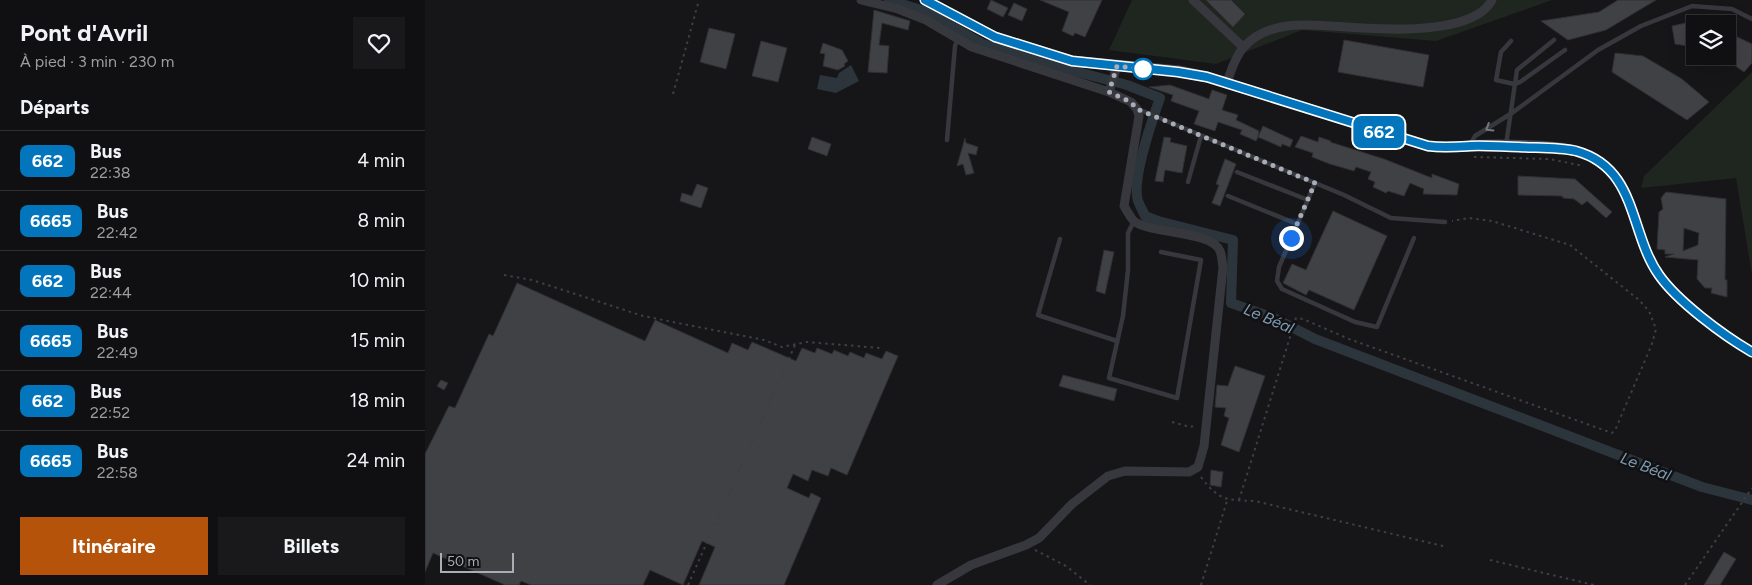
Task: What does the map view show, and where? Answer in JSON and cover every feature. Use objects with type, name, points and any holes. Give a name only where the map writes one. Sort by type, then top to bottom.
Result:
[{"type":"main road","points":[[925,0],[995,37],[1072,61],[1115,71],[1178,72],[1227,82],[1410,142],[1446,149],[1470,146],[1576,151],[1595,159],[1604,166],[1624,189],[1649,259],[1659,276],[1687,304],[1752,352]]},
{"type":"street","points":[[861,0],[898,9],[926,20],[971,47],[1109,90],[1131,102],[1137,109],[1139,116],[1124,206],[1134,221],[1152,228],[1199,238],[1213,243],[1220,250],[1223,267],[1203,446],[1199,463],[1194,470],[1181,472],[1125,471],[1108,476],[1072,504],[1039,538],[1026,545],[971,565],[937,585]]},
{"type":"street","points":[[1193,0],[1243,47]]},
{"type":"street","points":[[1227,82],[1243,47],[1256,36],[1275,28],[1305,24],[1364,28],[1419,28],[1468,20],[1487,8],[1491,0]]},
{"type":"street","points":[[1109,90],[1115,71]]},
{"type":"lane","points":[[1470,146],[1475,136],[1512,113],[1598,50],[1641,26],[1693,6],[1732,9],[1752,19]]},
{"type":"lane","points":[[947,140],[955,46],[958,38]]},
{"type":"lane","points":[[1506,147],[1517,70],[1554,40]]},
{"type":"lane","points":[[1511,41],[1501,52],[1496,80],[1514,84],[1520,82],[1565,50]]},
{"type":"lane","points":[[1137,109],[1315,183],[1391,218],[1445,222]]},
{"type":"lane","points":[[1188,182],[1201,136]]},
{"type":"lane","points":[[1237,172],[1308,200]]},
{"type":"lane","points":[[1315,183],[1279,267],[1277,281],[1282,289],[1355,322],[1377,327],[1414,238]]},
{"type":"lane","points":[[1228,196],[1297,224]]},
{"type":"lane","points":[[1134,221],[1128,233],[1129,270],[1109,378],[1177,398],[1201,260],[1161,252]]},
{"type":"lane","points":[[1061,239],[1038,315],[1117,341]]},
{"type":"path","points":[[673,94],[699,0]]},
{"type":"path","points":[[1239,500],[1295,318],[1303,319],[1349,339],[1612,433],[1616,428],[1653,344],[1656,329],[1649,312],[1639,300],[1570,245],[1559,240],[1492,221],[1469,218],[1445,222]]},
{"type":"path","points":[[504,275],[532,280],[643,316],[764,340],[782,347],[807,342],[880,348]]},
{"type":"path","points":[[688,585],[796,344]]},
{"type":"path","points":[[1172,422],[1189,427],[1205,423]]},
{"type":"path","points":[[1194,470],[1208,487],[1227,501],[1255,501],[1447,547]]},
{"type":"path","points":[[1685,585],[1752,488]]},
{"type":"path","points":[[1201,585],[1227,501]]},
{"type":"path","points":[[1026,545],[1066,566],[1090,585]]},
{"type":"path","points":[[1490,560],[1594,585]]},
{"type":"shaded area","points":[[1132,0],[1552,0],[1436,41],[1302,30],[1216,64],[1109,50]]},
{"type":"shaded area","points":[[851,65],[859,81],[836,93],[817,89],[820,75],[837,78],[839,73]]},
{"type":"shaded area","points":[[1752,72],[1752,275],[1736,178],[1641,188],[1644,176]]},
{"type":"building","points":[[991,0],[1008,8],[1003,17],[987,9]]},
{"type":"building","points":[[1040,0],[1102,0],[1085,37],[1075,33],[1073,36],[1062,31],[1069,12]]},
{"type":"building","points":[[1206,0],[1231,0],[1245,14],[1233,27]]},
{"type":"building","points":[[1618,0],[1656,0],[1606,30],[1568,40],[1541,21],[1599,12]]},
{"type":"building","points":[[1014,3],[1027,9],[1022,21],[1008,15]]},
{"type":"building","points":[[874,10],[910,21],[908,30],[882,23],[879,45],[889,46],[887,73],[868,72]]},
{"type":"building","points":[[1686,23],[1686,46],[1675,44],[1672,26]]},
{"type":"building","points":[[709,28],[735,34],[726,69],[700,62]]},
{"type":"building","points":[[1736,36],[1752,44],[1752,63],[1744,72],[1734,65],[1736,65]]},
{"type":"building","points":[[1344,40],[1429,55],[1423,87],[1338,72]]},
{"type":"building","points":[[761,41],[787,48],[778,82],[752,76]]},
{"type":"building","points":[[823,43],[842,50],[848,61],[844,64],[845,66],[838,70],[823,66],[825,54],[820,53]]},
{"type":"building","points":[[1615,53],[1643,56],[1682,79],[1709,102],[1687,120],[1612,72]]},
{"type":"building","points":[[1170,85],[1209,99],[1212,90],[1227,95],[1222,110],[1238,115],[1236,120],[1259,131],[1256,141],[1240,134],[1242,130],[1218,122],[1215,131],[1194,124],[1199,111],[1171,101],[1173,95],[1149,87]]},
{"type":"building","points":[[1263,126],[1293,140],[1290,147],[1282,144],[1281,147],[1258,137]]},
{"type":"building","points":[[1301,136],[1318,142],[1319,137],[1432,178],[1432,174],[1459,184],[1457,195],[1423,194],[1424,189],[1410,183],[1404,196],[1388,191],[1386,193],[1373,187],[1375,182],[1368,179],[1371,172],[1356,167],[1354,171],[1330,164],[1312,157],[1313,153],[1295,147]]},
{"type":"building","points":[[812,137],[831,144],[827,156],[808,149]]},
{"type":"building","points":[[1164,137],[1171,138],[1170,142],[1187,146],[1182,173],[1165,170],[1163,182],[1155,181]]},
{"type":"building","points":[[965,138],[966,143],[978,147],[976,155],[968,153],[974,173],[966,175],[963,164],[957,166]]},
{"type":"building","points":[[1225,159],[1236,164],[1220,206],[1212,203],[1219,185],[1216,184]]},
{"type":"building","points":[[1518,176],[1575,179],[1612,212],[1606,218],[1587,201],[1582,205],[1574,199],[1563,198],[1562,196],[1518,195]]},
{"type":"building","points":[[697,184],[708,188],[701,208],[680,201],[682,193],[692,196]]},
{"type":"building","points":[[1666,192],[1726,199],[1725,280],[1727,280],[1727,297],[1711,293],[1712,288],[1705,288],[1697,279],[1698,260],[1665,257],[1674,254],[1665,254],[1665,250],[1657,249],[1659,212],[1663,209],[1661,198]],"holes":[[[1684,228],[1699,233],[1698,245],[1683,251]]]},
{"type":"building","points":[[1333,211],[1387,236],[1354,310],[1309,290],[1306,295],[1283,283],[1292,264],[1306,270]]},
{"type":"building","points":[[1104,250],[1114,252],[1105,294],[1096,291]]},
{"type":"building","points":[[517,283],[645,341],[655,320],[728,353],[732,343],[748,350],[752,342],[796,361],[802,348],[815,353],[817,348],[832,354],[834,350],[848,356],[850,352],[864,358],[866,353],[882,359],[886,351],[898,356],[847,475],[831,468],[828,476],[812,470],[808,481],[793,474],[787,488],[809,498],[811,493],[821,498],[784,585],[699,585],[715,547],[702,541],[683,585],[650,570],[643,585],[531,585],[521,581],[519,585],[505,585],[433,553],[425,572],[425,454],[449,406],[455,408],[489,334],[493,336]]},
{"type":"building","points":[[1235,366],[1265,376],[1239,452],[1221,445],[1229,418],[1224,416],[1226,408],[1215,407],[1217,385],[1228,386]]},
{"type":"building","points":[[1063,375],[1117,389],[1114,401],[1059,386]]},
{"type":"building","points":[[441,380],[448,383],[444,390],[437,386]]},
{"type":"building","points":[[1211,470],[1223,472],[1221,487],[1210,485]]},
{"type":"building","points":[[1724,552],[1736,559],[1720,585],[1704,585]]},
{"type":"waterway","name":"Le Béal","points":[[889,0],[927,12],[983,44],[1040,62],[1127,85],[1160,98],[1137,179],[1138,201],[1145,216],[1233,240],[1231,303],[1274,318],[1315,339],[1702,487],[1752,500]]},
{"type":"bus line","name":"662","points":[[925,0],[995,37],[1072,61],[1178,72],[1207,77],[1410,142],[1446,149],[1491,146],[1564,149],[1576,151],[1595,159],[1612,174],[1624,189],[1649,259],[1666,285],[1719,330],[1752,352]]},
{"type":"route","points":[[1143,69],[1117,66],[1109,92],[1131,102],[1137,109],[1315,183],[1291,238]]}]
